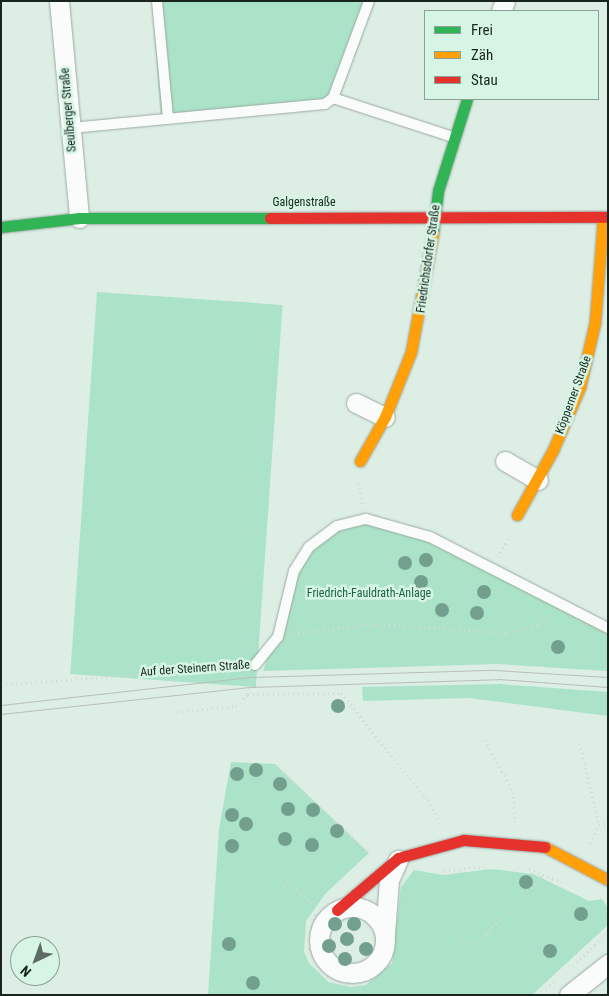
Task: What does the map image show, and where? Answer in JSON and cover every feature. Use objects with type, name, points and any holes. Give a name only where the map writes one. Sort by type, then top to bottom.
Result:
[{"type":"street","name":"Seulberger Straße","points":[[59,1],[79,218]]},
{"type":"street","name":"Friedrichsdorfer Straße","points":[[360,461],[385,417],[420,321],[436,216],[454,137],[467,100]]},
{"type":"street","name":"Galgenstraße","points":[[1,227],[79,218],[605,217]]},
{"type":"street","name":"Köpperner Straße","points":[[517,515],[538,480],[567,420],[590,352],[605,217]]},
{"type":"street","points":[[356,403],[385,417]]},
{"type":"street","points":[[505,462],[538,480]]},
{"type":"street","points":[[398,858],[389,880],[389,938],[385,946],[372,967],[349,973],[337,970],[327,962],[319,939],[321,927],[337,910],[398,858],[464,840],[515,841],[561,852],[608,880]]},
{"type":"street","points":[[337,910],[349,907],[372,913],[389,938]]},
{"type":"street","points":[[569,995],[608,964]]},
{"type":"lane","points":[[157,1],[168,118]]},
{"type":"lane","points":[[71,128],[325,104],[333,98],[369,1]]},
{"type":"lane","points":[[333,98],[454,137]]},
{"type":"lane","name":"Auf der Steinern Straße","points":[[255,665],[278,637],[294,571],[309,547],[337,526],[366,519],[413,530],[492,568],[608,628]]},
{"type":"path","points":[[360,461],[365,470],[358,482],[366,519]]},
{"type":"path","points":[[492,568],[517,525],[517,515]]},
{"type":"path","points":[[278,637],[374,624],[507,633],[538,625],[566,606]]},
{"type":"path","points":[[177,712],[236,706],[248,694],[255,665]]},
{"type":"path","name":"Auf der Steinern Straße","points":[[1,685],[255,665]]},
{"type":"path","points":[[248,694],[341,693],[428,800],[446,833]]},
{"type":"path","points":[[485,740],[513,792],[513,830]]},
{"type":"path","points":[[580,743],[599,825],[585,851]]},
{"type":"path","points":[[275,765],[374,861]]},
{"type":"path","points":[[599,825],[608,822]]},
{"type":"path","points":[[439,870],[490,866]]},
{"type":"path","points":[[522,868],[544,874],[571,886]]},
{"type":"path","points":[[458,943],[462,939],[475,945],[544,874]]},
{"type":"path","points":[[318,908],[308,938],[314,962],[339,981],[359,982],[384,968],[389,938]]},
{"type":"path","points":[[568,971],[608,932]]},
{"type":"path","points":[[538,995],[562,976]]},
{"type":"path","points":[[359,982],[363,995]]},
{"type":"green space","points":[[152,1],[375,1],[337,103],[161,122]]},
{"type":"green space","points":[[97,292],[283,305],[256,687],[70,674]]},
{"type":"green space","name":"Friedrich-Fauldrath-Anlage","points":[[351,521],[404,527],[608,628],[608,671],[497,664],[263,671],[299,560]]},
{"type":"green space","points":[[499,684],[608,692],[608,716],[469,698],[363,701],[362,687]]},
{"type":"green space","points":[[231,762],[275,764],[369,853],[326,893],[306,921],[304,952],[309,963],[328,982],[351,987],[366,985],[392,963],[401,887],[414,870],[443,875],[491,869],[533,874],[589,901],[602,899],[608,908],[608,925],[532,995],[208,995],[219,829]]},
{"type":"tram line","points":[[1,705],[252,677],[495,670],[608,677]]},
{"type":"tram line","points":[[1,714],[250,687],[498,679],[608,687]]},
{"type":"traffic: fast","points":[[433,233],[438,191],[467,100]]},
{"type":"traffic: fast","points":[[1,227],[79,218],[270,218]]},
{"type":"traffic: slow","points":[[517,515],[553,450],[580,387],[595,322],[603,217]]},
{"type":"traffic: slow","points":[[360,461],[385,417],[411,352],[433,233]]},
{"type":"traffic: slow","points":[[545,847],[608,880]]},
{"type":"traffic: jam","points":[[270,218],[608,217]]},
{"type":"traffic: jam","points":[[337,910],[398,858],[464,840],[545,847]]}]
